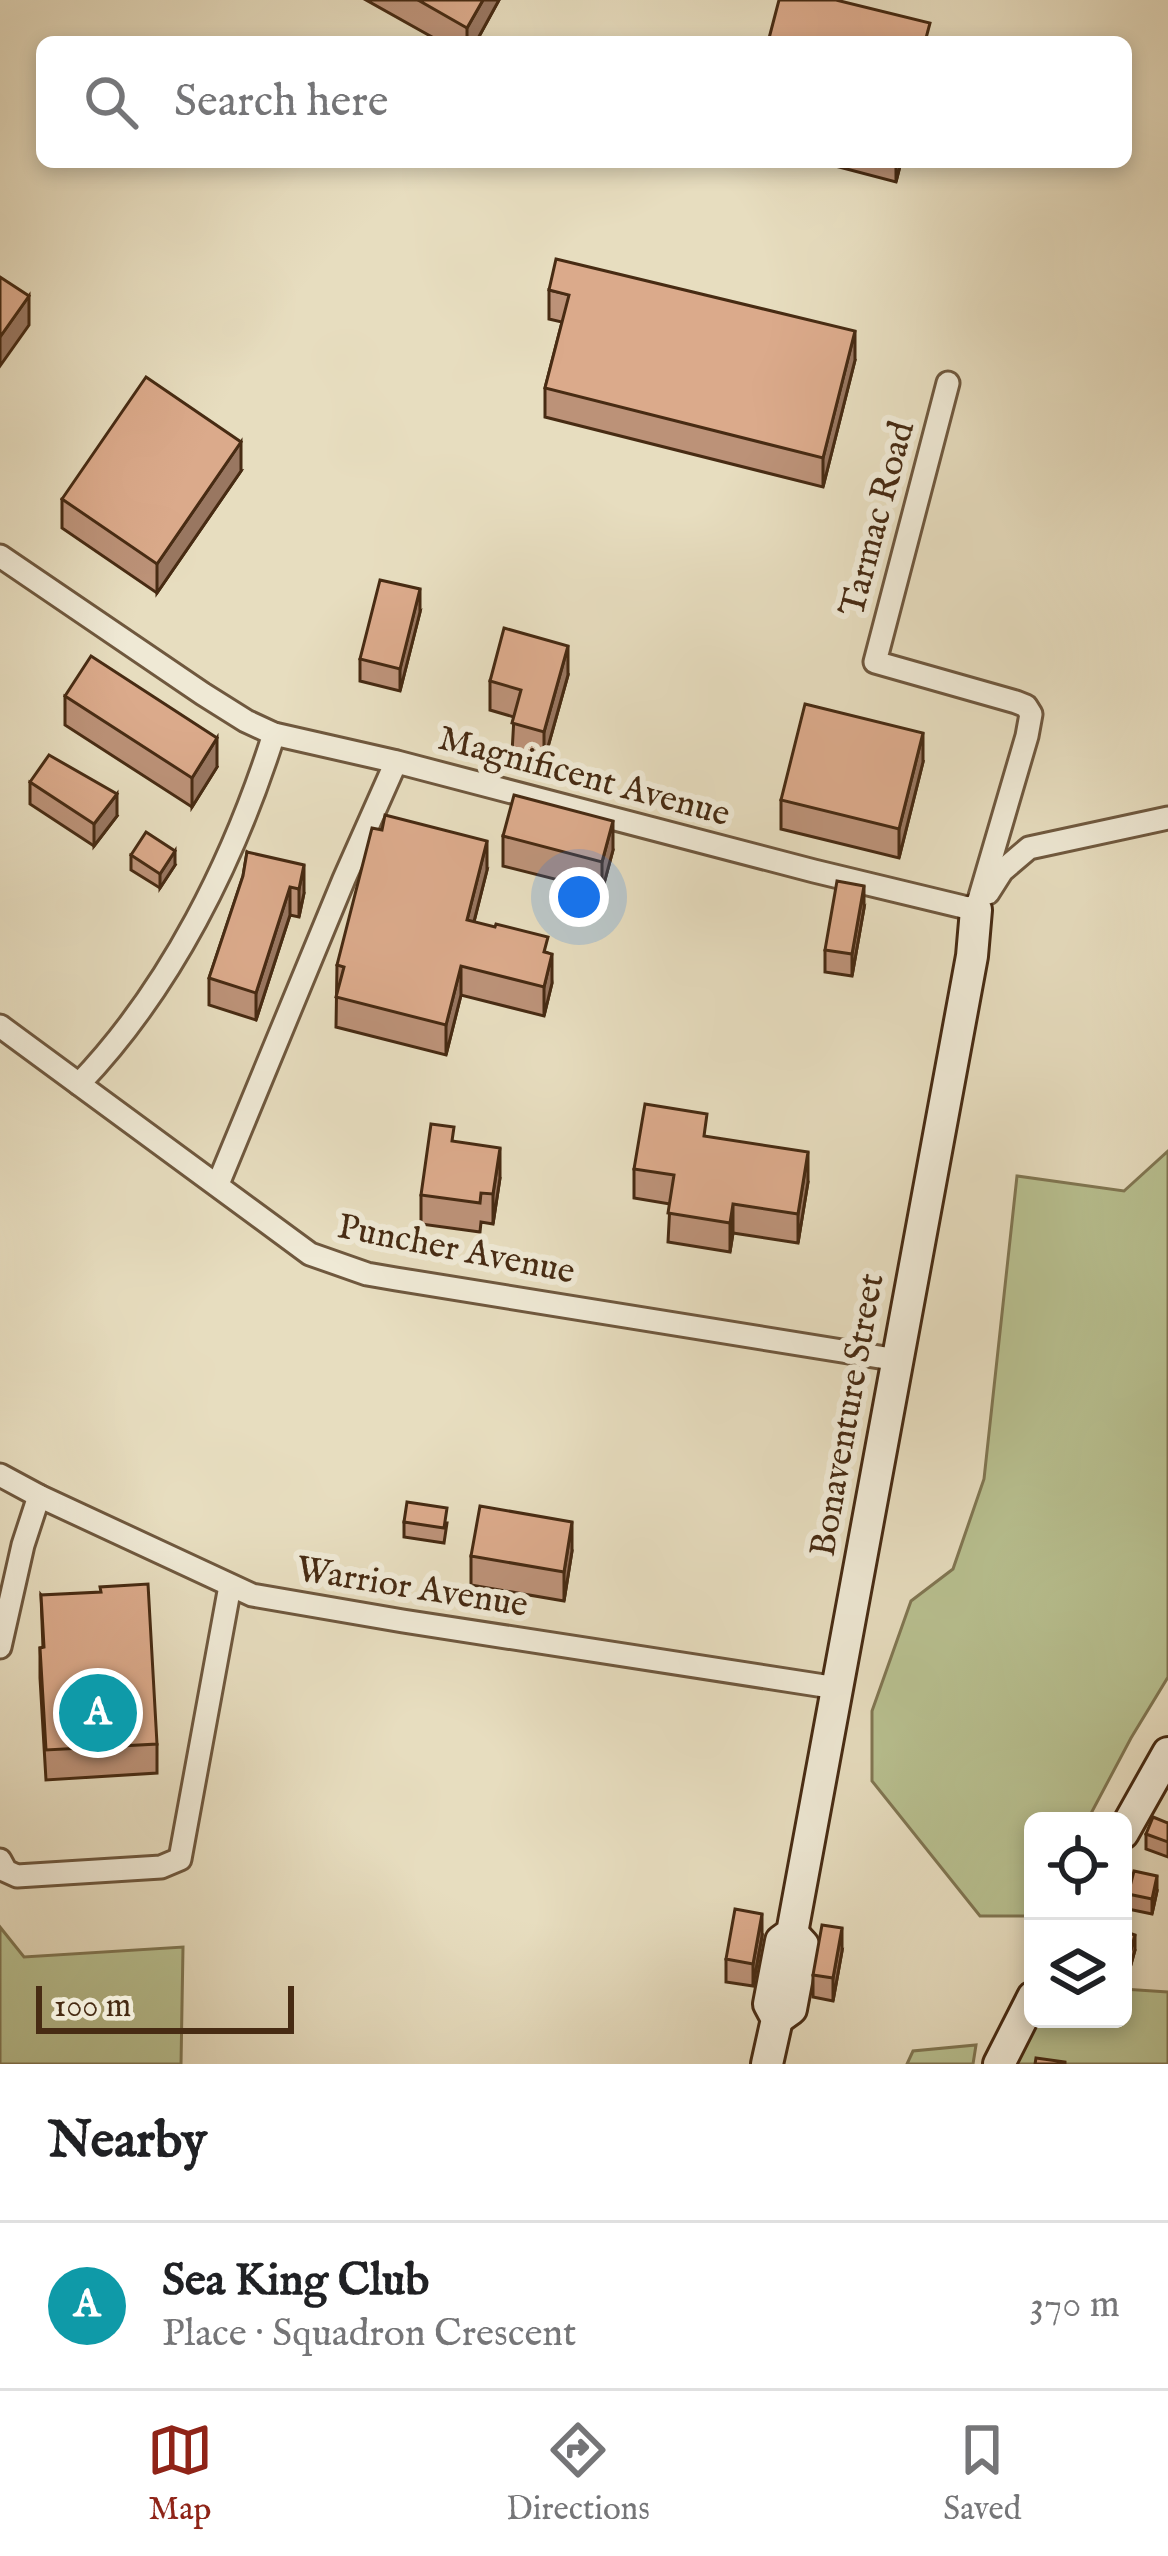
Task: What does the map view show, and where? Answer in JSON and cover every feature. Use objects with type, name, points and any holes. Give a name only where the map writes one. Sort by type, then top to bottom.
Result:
[{"type":"street","name":"Tarmac Road","points":[[948,383],[875,662],[1016,702],[1031,714],[976,910]]},
{"type":"street","name":"Magnificent Avenue","points":[[0,556],[259,729],[976,910]]},
{"type":"street","points":[[79,1084],[146,999],[197,917],[240,828],[274,734]]},
{"type":"street","points":[[218,1184],[396,761]]},
{"type":"street","points":[[976,910],[1002,871],[1029,848],[1168,818]]},
{"type":"street","name":"Bonaventure Street","points":[[767,2064],[776,2019],[769,2004],[781,1941],[792,1933],[972,956],[976,910]]},
{"type":"street","name":"Puncher Avenue","points":[[0,1026],[310,1254],[367,1274],[898,1360]]},
{"type":"street","name":"Warrior Avenue","points":[[0,1475],[253,1595],[837,1688]]},
{"type":"street","points":[[0,1647],[22,1545],[39,1496]]},
{"type":"street","points":[[0,1860],[6,1871],[17,1876],[161,1867],[180,1858],[230,1586]]},
{"type":"street","points":[[1132,1817],[1168,1753]]},
{"type":"street","points":[[999,2064],[1024,2015]]},
{"type":"green space","points":[[1168,1151],[1168,1677],[1092,1812],[1024,1812],[1024,1916],[980,1916],[872,1781],[872,1711],[911,1601],[953,1569],[984,1479],[1017,1176],[1124,1191]]},
{"type":"green space","points":[[0,1927],[24,1957],[183,1947],[181,2064],[0,2064]]},
{"type":"green space","points":[[1132,1990],[1168,1992],[1168,2064],[1011,2064],[1029,2028],[1132,2028]]},
{"type":"green space","points":[[976,2045],[973,2064],[907,2064],[913,2051]]},
{"type":"building","points":[[418,0],[483,0],[467,28]]},
{"type":"building","points":[[779,0],[836,0],[930,23],[927,36],[770,36]]},
{"type":"building","points":[[556,259],[855,331],[823,458],[545,388],[569,295],[549,290]]},
{"type":"building","points":[[0,277],[29,296],[0,337]]},
{"type":"building","points":[[146,377],[241,442],[157,564],[62,499]]},
{"type":"building","points":[[380,580],[420,589],[400,669],[360,659]]},
{"type":"building","points":[[504,628],[568,646],[544,732],[512,723],[521,690],[490,681]]},
{"type":"building","points":[[91,656],[217,738],[192,778],[65,696]]},
{"type":"building","points":[[805,704],[923,733],[899,829],[781,800]]},
{"type":"building","points":[[49,755],[117,794],[94,824],[30,782]]},
{"type":"building","points":[[514,795],[613,821],[602,862],[503,836]]},
{"type":"building","points":[[385,815],[487,841],[467,920],[548,937],[544,952],[552,954],[544,987],[461,966],[446,1025],[336,997],[344,967],[337,965],[372,828],[382,830]]},
{"type":"building","points":[[146,832],[175,851],[160,874],[131,855]]},
{"type":"building","points":[[247,852],[304,865],[299,889],[290,887],[256,993],[209,978]]},
{"type":"building","points":[[837,881],[864,886],[852,954],[825,950]]},
{"type":"building","points":[[645,1104],[707,1114],[704,1136],[808,1152],[798,1214],[733,1204],[730,1223],[668,1213],[674,1175],[634,1169]]},
{"type":"building","points":[[431,1124],[454,1127],[452,1141],[500,1148],[493,1194],[481,1193],[480,1203],[421,1195]]},
{"type":"building","points":[[407,1502],[447,1508],[444,1528],[404,1522]]},
{"type":"building","points":[[480,1506],[572,1522],[564,1572],[471,1556]]},
{"type":"building","points":[[148,1584],[157,1744],[46,1750],[41,1595]]},
{"type":"building","points":[[1153,1817],[1168,1823],[1168,1842],[1146,1834]]},
{"type":"building","points":[[1134,1871],[1157,1876],[1152,1899],[1132,1895]]},
{"type":"building","points":[[735,1909],[762,1914],[753,1964],[726,1959]]},
{"type":"building","points":[[822,1925],[842,1928],[833,1978],[813,1975]]},
{"type":"building","points":[[1036,2058],[1065,2062],[1065,2064],[1035,2064]]},
{"type":"place","name":"Sea King Club","points":[[98,1713]]}]
